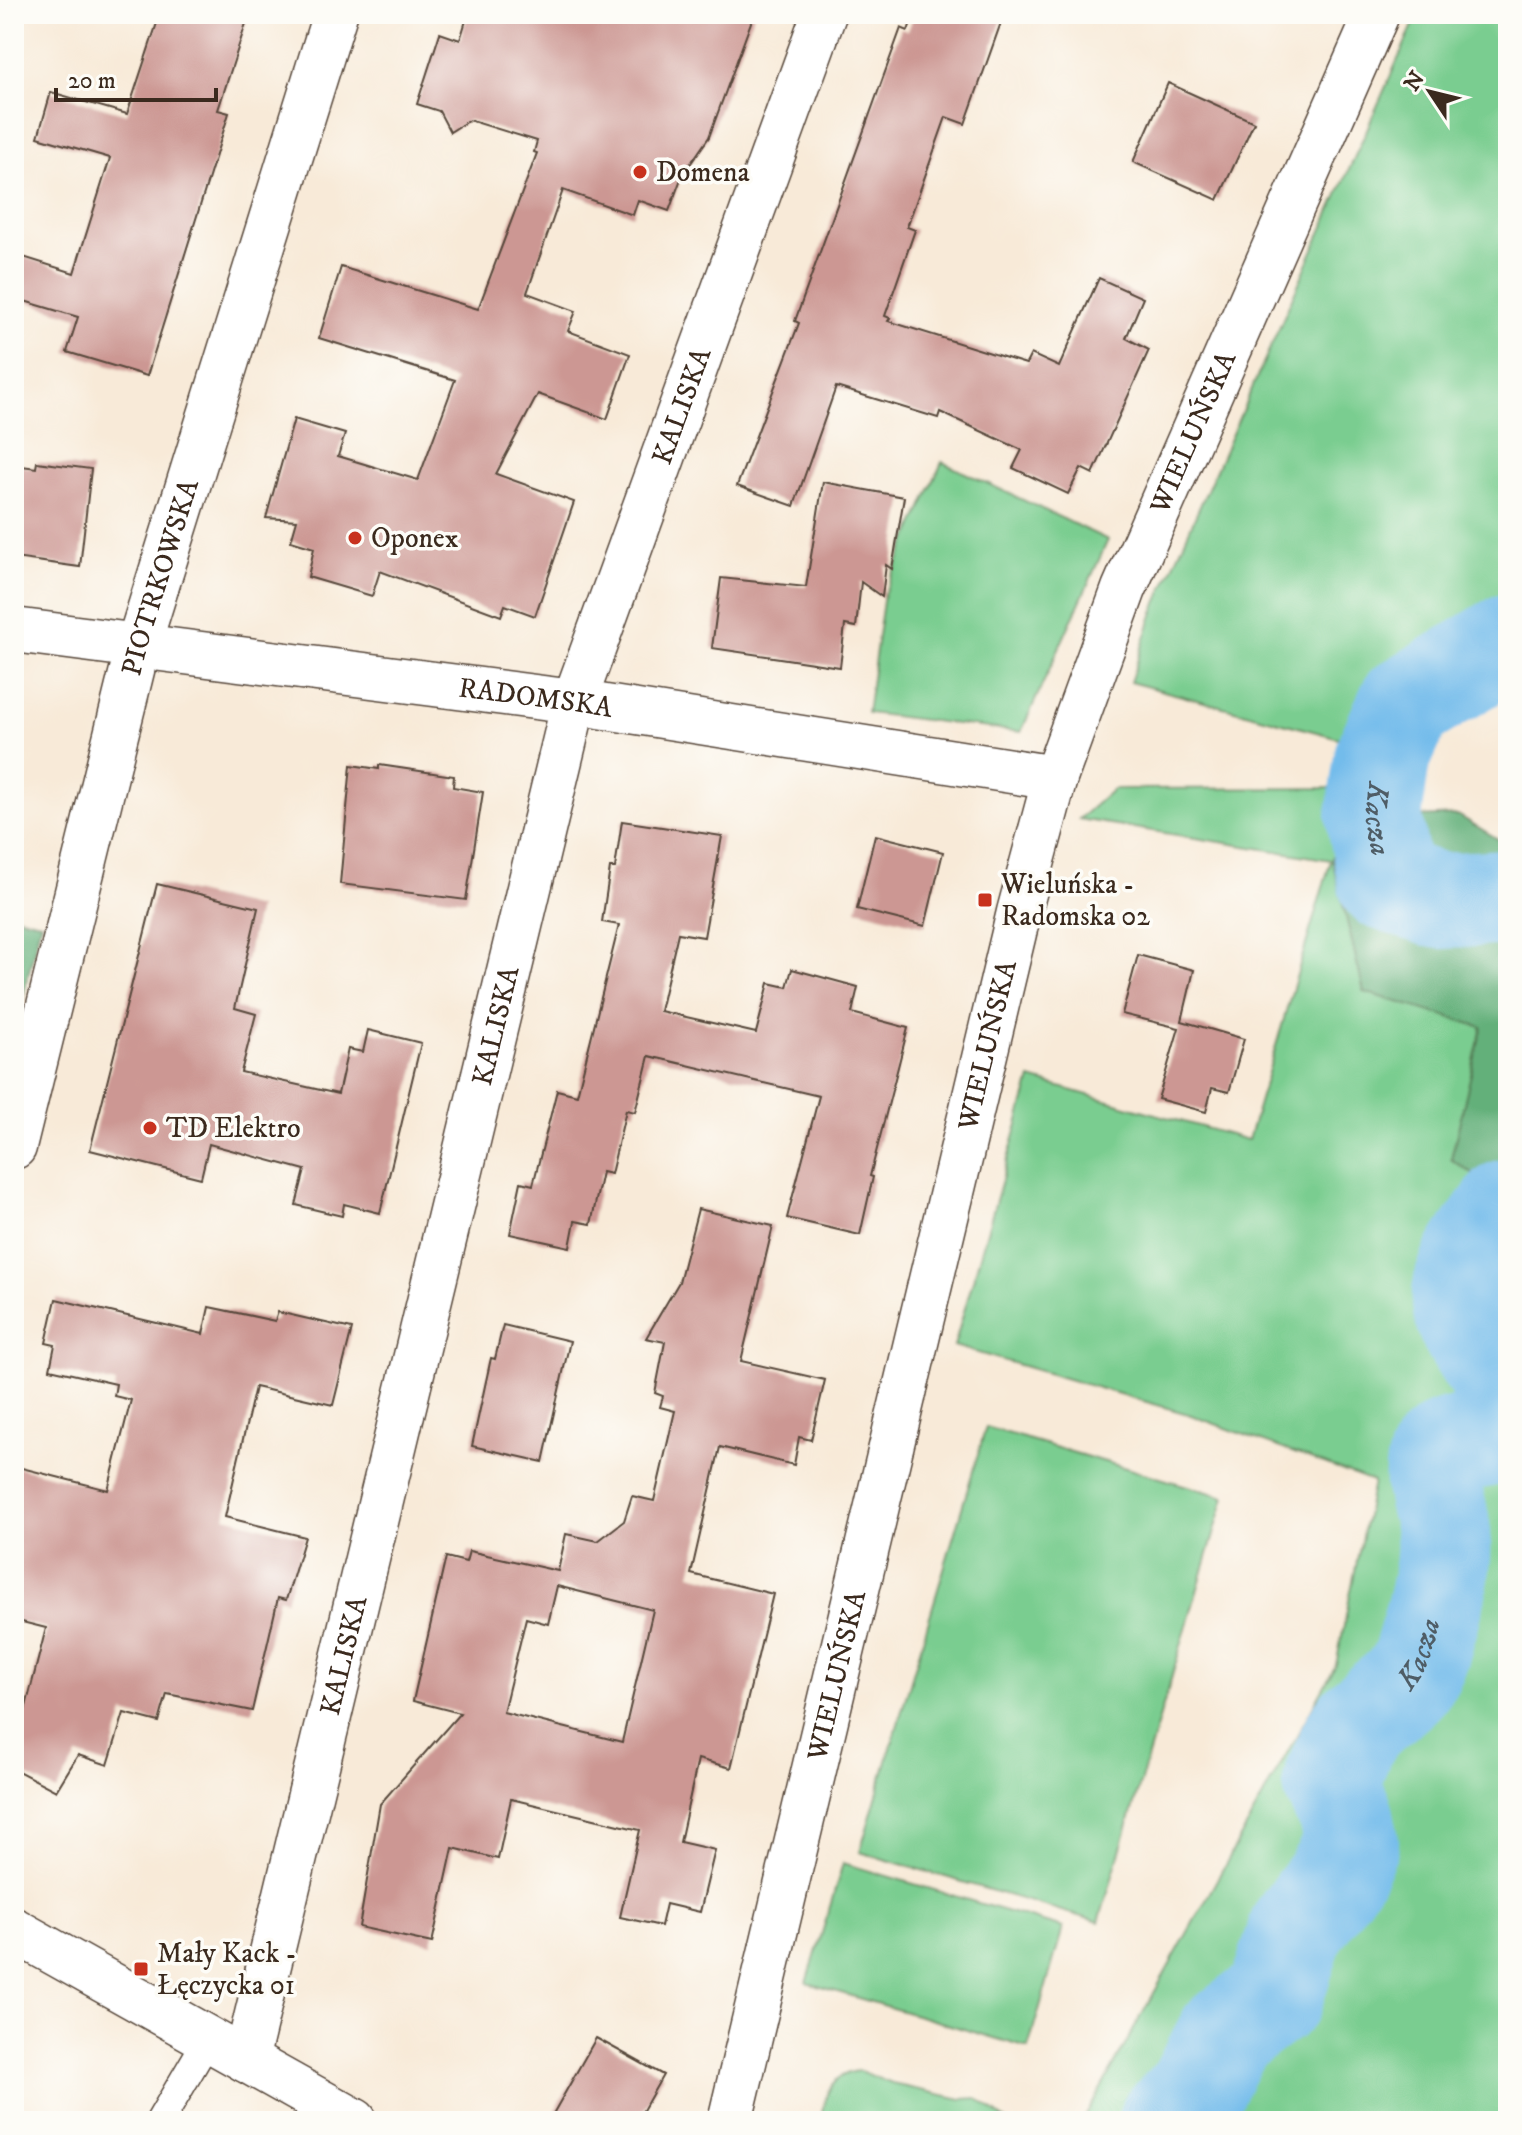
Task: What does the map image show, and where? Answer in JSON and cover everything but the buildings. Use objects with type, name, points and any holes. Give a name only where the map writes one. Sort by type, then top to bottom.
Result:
[{"type":"street","name":"PIOTRKOWSKA","points":[[14,1147],[138,646],[335,14]]},
{"type":"street","name":"KALISKA","points":[[246,2060],[574,702],[824,14]]},
{"type":"street","name":"WIELUŃSKA","points":[[730,2121],[1004,974],[1055,778],[1124,589],[1377,14]]},
{"type":"street","name":"RADOMSKA","points":[[14,630],[574,702],[1055,778]]},
{"type":"street","points":[[14,1930],[355,2121]]},
{"type":"lane","points":[[160,2121],[208,2039]]},
{"type":"green space","points":[[1418,14],[1508,14],[1508,592],[1446,651],[1395,682],[1372,723],[1365,745],[1130,682],[1157,603]]},
{"type":"green space","points":[[942,462],[1108,540],[1021,732],[867,713],[884,594]]},
{"type":"green space","points":[[1353,788],[1332,859],[1483,1026],[1451,1159],[1508,1198],[1508,2121],[1083,2121],[1336,1665],[1373,1482],[1188,1414],[954,1346],[1031,1079],[1248,1140],[1331,860],[1079,819],[1113,789]]},
{"type":"green space","points":[[1458,815],[1508,845],[1508,1198],[1451,1159],[1482,1027],[1364,992],[1332,859],[1338,838],[1407,845],[1415,817]]},
{"type":"green space","points":[[14,916],[41,922],[14,1035]]},
{"type":"green space","points":[[986,1427],[1225,1497],[1099,1922],[860,1852]]},
{"type":"green space","points":[[843,1863],[1063,1928],[1028,2048],[807,1983]]},
{"type":"green space","points":[[860,2071],[892,2084],[962,2099],[977,2098],[1007,2121],[820,2121],[827,2094],[835,2081]]},
{"type":"waterway","name":"Kacza","points":[[1508,642],[1406,704],[1382,758],[1374,816],[1386,883],[1440,901],[1508,897]]},
{"type":"waterway","name":"Kacza","points":[[1166,2121],[1195,2091],[1225,2034],[1275,1997],[1297,1928],[1340,1867],[1351,1842],[1346,1816],[1331,1783],[1353,1733],[1412,1675],[1422,1652],[1443,1563],[1442,1524],[1433,1479],[1435,1461],[1450,1446],[1491,1437],[1499,1431],[1503,1421],[1501,1389],[1463,1319],[1460,1290],[1476,1252],[1508,1207]]},
{"type":"place","name":"Domena","points":[[640,172]]},
{"type":"place","name":"Oponex","points":[[355,538]]},
{"type":"place","name":"Wieluńska - Radomska 02","points":[[985,900]]},
{"type":"place","name":"TD Elektro","points":[[150,1128]]},
{"type":"place","name":"Mały Kack - Łęczycka 01","points":[[141,1969]]}]
